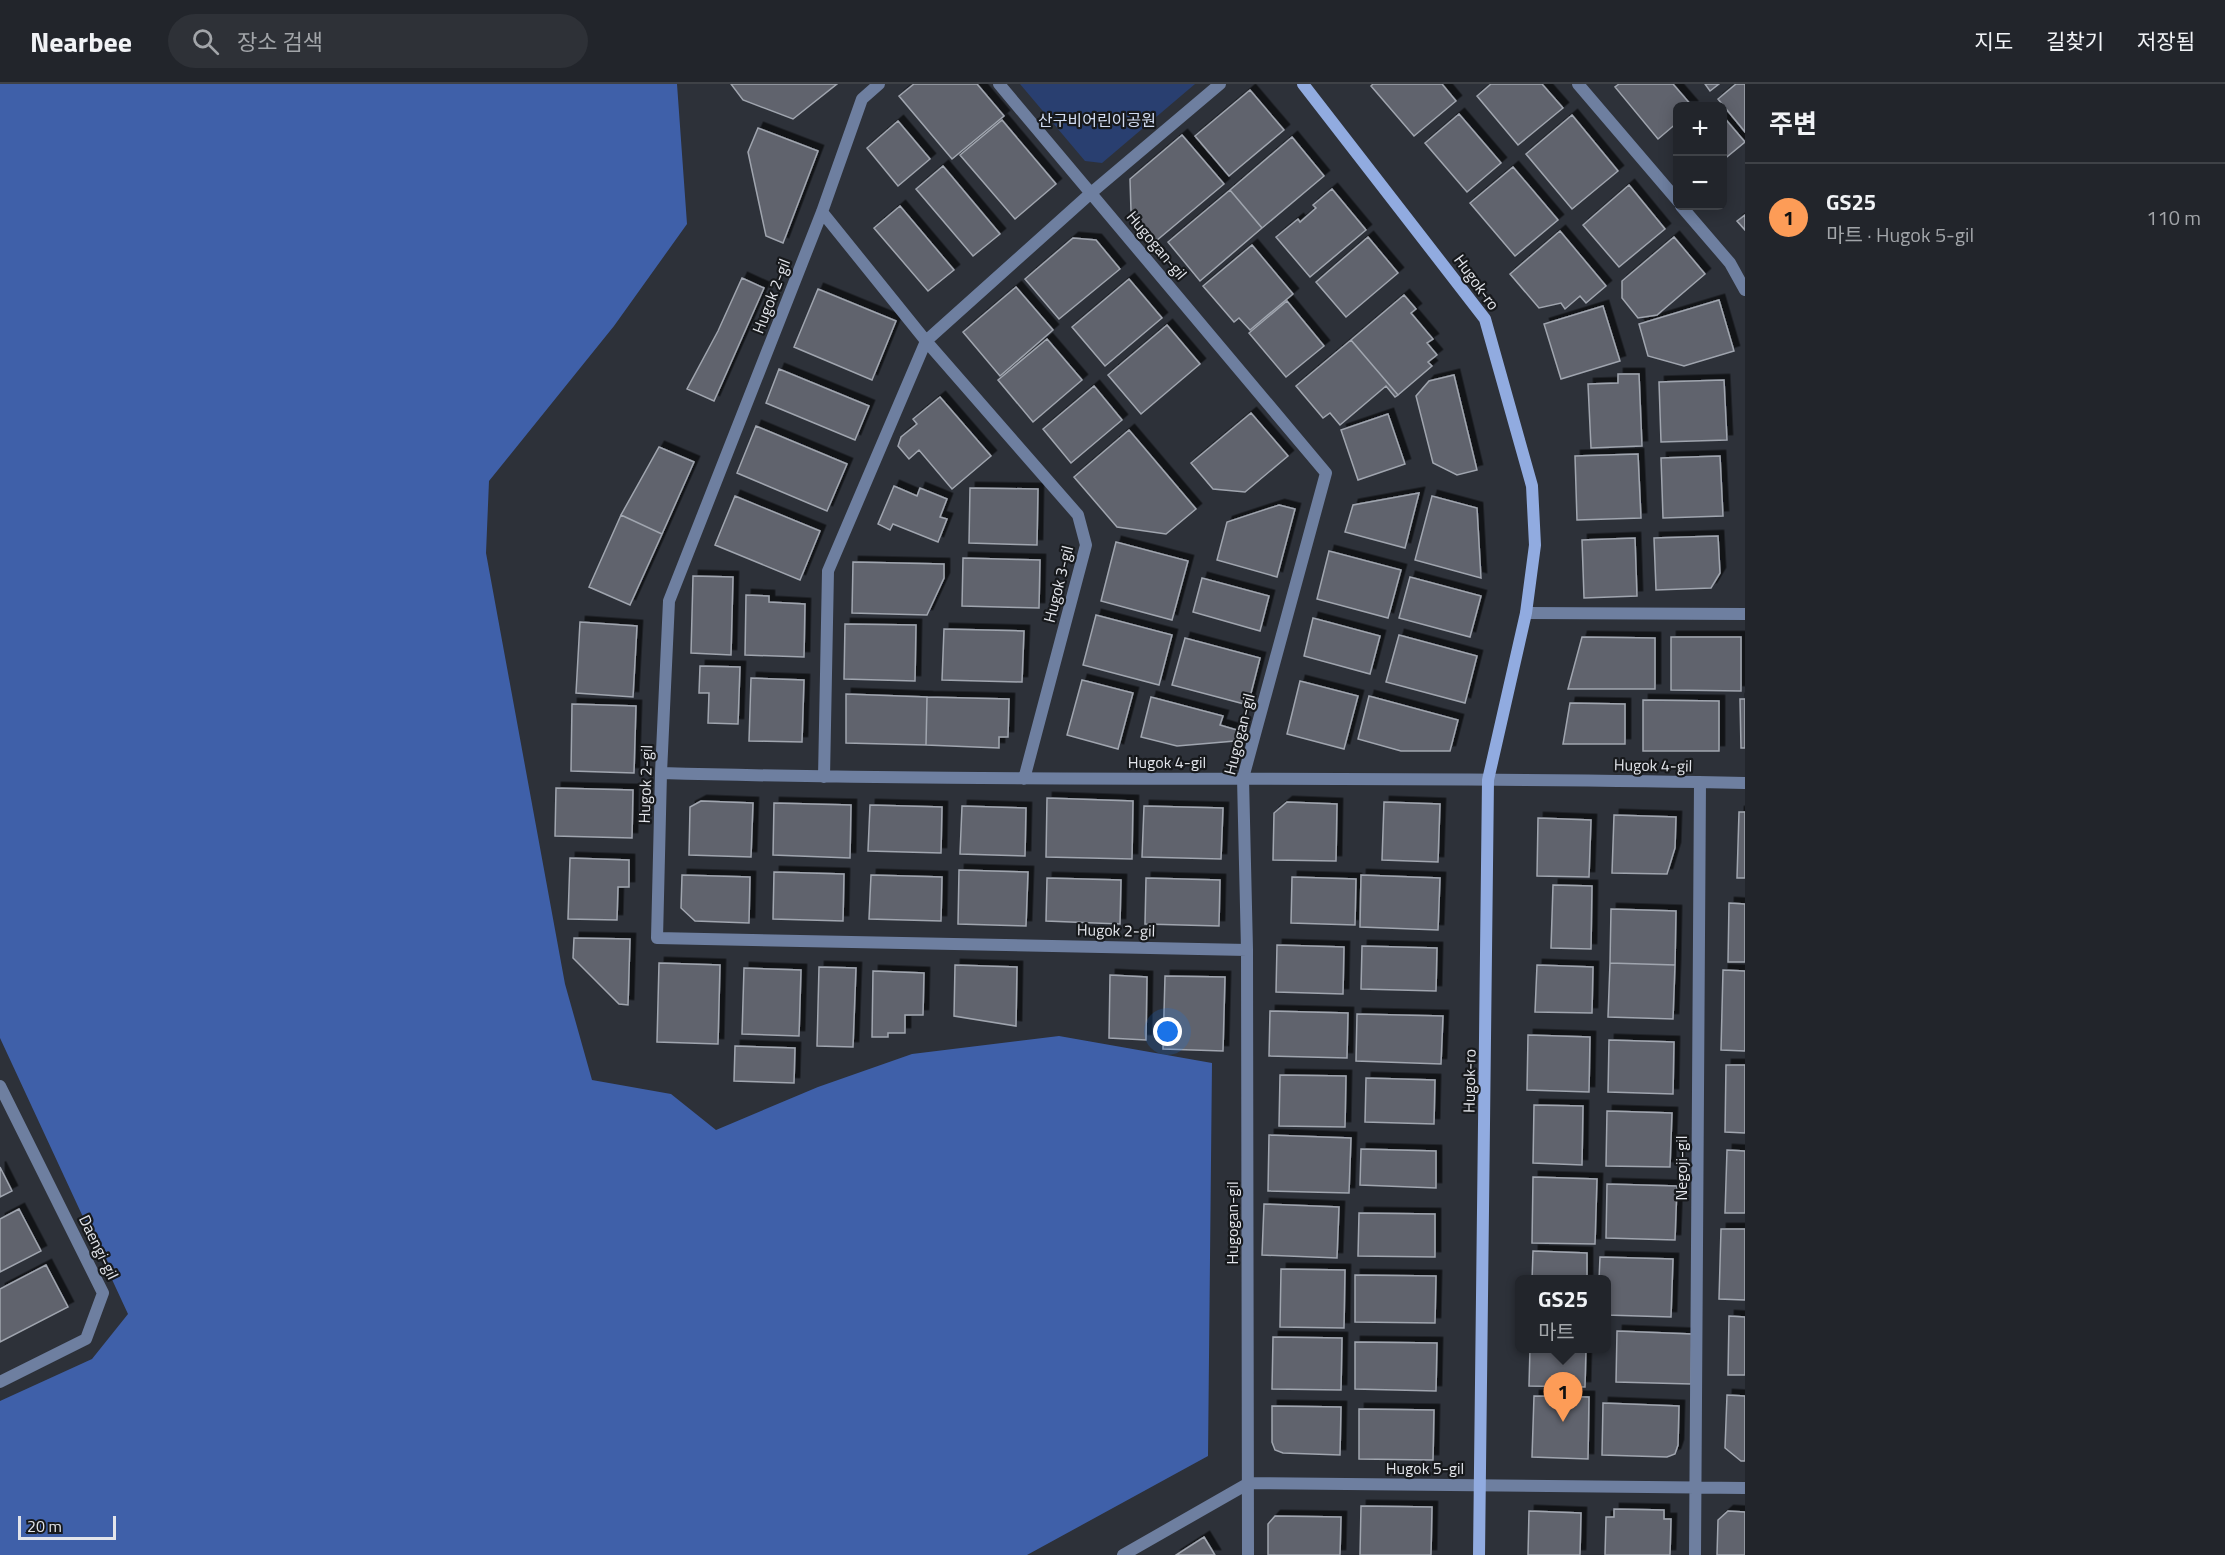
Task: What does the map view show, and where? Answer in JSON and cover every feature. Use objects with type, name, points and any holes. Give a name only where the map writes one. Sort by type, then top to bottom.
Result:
[{"type":"street","name":"Hugok 2-gil","points":[[879,84],[862,99],[822,212],[669,602],[657,938],[1247,950]]},
{"type":"street","name":"Hugogan-gil","points":[[999,84],[1326,473],[1243,778],[1247,950],[1250,1483],[1248,1555]]},
{"type":"street","points":[[824,777],[828,571],[927,341],[1091,193],[1220,84]]},
{"type":"street","name":"Hugok-ro","points":[[1303,84],[1485,319],[1532,486],[1535,545],[1526,612],[1488,780],[1479,1555]]},
{"type":"street","points":[[1578,84],[1673,196]]},
{"type":"street","points":[[1684,210],[1730,263],[1745,290]]},
{"type":"street","name":"Hugok 3-gil","points":[[822,212],[927,341],[1078,515],[1086,545],[1024,779]]},
{"type":"street","points":[[1526,612],[1745,614]]},
{"type":"street","name":"Hugok 4-gil","points":[[662,773],[1024,779],[1243,778],[1745,783]]},
{"type":"street","name":"Negoji-gil","points":[[1695,1555],[1700,782]]},
{"type":"street","name":"Daengi-gil","points":[[0,1086],[103,1293],[86,1339],[0,1382]]},
{"type":"street","name":"Hugok 5-gil","points":[[1123,1555],[1250,1483],[1745,1488]]},
{"type":"green space","name":"산구비어린이공원","points":[[1020,84],[1195,84],[1102,163],[1085,161]]},
{"type":"shaded area","points":[[0,84],[677,84],[687,224],[614,326],[489,481],[486,553],[565,984],[592,1080],[671,1094],[716,1130],[818,1087],[912,1054],[1059,1036],[1212,1063],[1208,1456],[1027,1555],[0,1555],[0,1401],[92,1359],[128,1314],[0,1038]]},
{"type":"building","points":[[731,84],[837,84],[793,119],[743,100]]},
{"type":"building","points":[[914,84],[977,84],[1004,116],[952,159],[899,96]]},
{"type":"building","points":[[1373,84],[1442,84],[1456,101],[1414,136],[1371,86]]},
{"type":"building","points":[[1491,84],[1542,84],[1563,108],[1518,145],[1477,96]]},
{"type":"building","points":[[1619,84],[1673,84],[1689,102],[1673,102],[1673,126],[1658,139],[1615,87]]},
{"type":"building","points":[[1705,84],[1719,84],[1710,91]]},
{"type":"building","points":[[1736,84],[1745,84],[1745,132],[1727,110],[1727,102],[1720,102],[1718,99]]},
{"type":"building","points":[[1250,90],[1284,130],[1229,176],[1195,136]]},
{"type":"building","points":[[1459,114],[1501,163],[1467,192],[1425,143]]},
{"type":"building","points":[[1572,115],[1618,171],[1572,209],[1526,154]]},
{"type":"building","points":[[1002,120],[1056,184],[1015,219],[960,155]]},
{"type":"building","points":[[898,121],[930,159],[898,186],[867,148]]},
{"type":"building","points":[[1727,121],[1745,142],[1727,157]]},
{"type":"building","points":[[758,128],[818,151],[783,243],[766,236],[748,152]]},
{"type":"building","points":[[1182,135],[1224,184],[1156,241],[1131,211],[1130,179]]},
{"type":"building","points":[[1292,137],[1324,176],[1262,228],[1230,190]]},
{"type":"building","points":[[943,166],[1000,234],[973,256],[916,189]]},
{"type":"building","points":[[1513,167],[1558,220],[1515,256],[1470,203]]},
{"type":"building","points":[[1629,185],[1665,229],[1619,267],[1583,225]]},
{"type":"building","points":[[1332,189],[1366,230],[1310,277],[1276,237],[1298,219],[1300,222],[1316,208],[1313,205]]},
{"type":"building","points":[[1230,190],[1262,228],[1200,281],[1168,242]]},
{"type":"building","points":[[900,206],[954,270],[928,291],[874,228]]},
{"type":"building","points":[[1745,215],[1745,230],[1737,221]]},
{"type":"building","points":[[1560,231],[1606,286],[1586,303],[1580,296],[1565,309],[1561,303],[1539,308],[1510,274]]},
{"type":"building","points":[[1368,237],[1398,273],[1346,317],[1316,282]]},
{"type":"building","points":[[1674,237],[1705,274],[1657,315],[1638,318],[1622,298],[1622,281]]},
{"type":"building","points":[[1073,238],[1096,240],[1120,269],[1059,319],[1025,279]]},
{"type":"building","points":[[1252,245],[1293,294],[1250,330],[1239,318],[1234,322],[1203,286]]},
{"type":"building","points":[[742,278],[764,288],[714,401],[687,389],[718,331]]},
{"type":"building","points":[[1129,279],[1162,318],[1105,366],[1072,327]]},
{"type":"building","points":[[1016,287],[1053,330],[1000,376],[963,332]]},
{"type":"building","points":[[818,289],[896,321],[872,380],[794,347]]},
{"type":"building","points":[[1404,295],[1416,309],[1411,313],[1433,339],[1427,343],[1437,355],[1428,362],[1432,366],[1398,395],[1351,340]]},
{"type":"building","points":[[1719,300],[1734,351],[1684,366],[1648,356],[1639,324]]},
{"type":"building","points":[[1287,301],[1324,346],[1286,377],[1249,333]]},
{"type":"building","points":[[1603,306],[1620,361],[1561,379],[1544,324]]},
{"type":"building","points":[[1167,325],[1200,364],[1141,414],[1108,375]]},
{"type":"building","points":[[1047,339],[1082,380],[1033,422],[998,380]]},
{"type":"building","points":[[1351,340],[1398,395],[1395,397],[1386,386],[1340,425],[1330,413],[1323,418],[1296,386]]},
{"type":"building","points":[[779,369],[869,406],[855,440],[766,403]]},
{"type":"building","points":[[1618,374],[1639,374],[1642,446],[1591,448],[1588,384],[1618,383]]},
{"type":"building","points":[[1454,375],[1477,470],[1457,475],[1433,463],[1416,396],[1429,381]]},
{"type":"building","points":[[1724,380],[1727,440],[1661,442],[1659,382]]},
{"type":"building","points":[[1094,386],[1122,420],[1071,463],[1043,429]]},
{"type":"building","points":[[940,397],[991,456],[952,489],[919,450],[909,459],[898,446],[901,437],[917,424],[913,419]]},
{"type":"building","points":[[1251,413],[1288,456],[1245,492],[1213,489],[1191,463]]},
{"type":"building","points":[[1388,414],[1405,464],[1358,480],[1341,430]]},
{"type":"building","points":[[756,426],[847,464],[827,511],[737,473]]},
{"type":"building","points":[[1129,430],[1196,509],[1166,534],[1117,527],[1074,477]]},
{"type":"building","points":[[659,447],[694,462],[662,534],[621,515]]},
{"type":"building","points":[[1638,454],[1641,518],[1577,520],[1575,456]]},
{"type":"building","points":[[1720,456],[1723,516],[1663,518],[1661,458]]},
{"type":"building","points":[[894,486],[917,496],[920,488],[947,499],[940,517],[947,519],[938,542],[893,524],[890,530],[878,524]]},
{"type":"building","points":[[970,488],[1038,489],[1037,545],[969,543]]},
{"type":"building","points":[[1419,493],[1405,548],[1345,532],[1353,505]]},
{"type":"building","points":[[735,496],[820,531],[800,580],[715,545]]},
{"type":"building","points":[[1432,496],[1477,508],[1481,578],[1415,560]]},
{"type":"building","points":[[1279,505],[1295,509],[1277,577],[1217,560],[1227,522]]},
{"type":"building","points":[[621,515],[662,534],[630,605],[589,587]]},
{"type":"building","points":[[1718,536],[1720,573],[1711,588],[1656,590],[1654,538]]},
{"type":"building","points":[[1635,538],[1637,596],[1584,598],[1582,540]]},
{"type":"building","points":[[1116,542],[1188,561],[1172,620],[1101,601]]},
{"type":"building","points":[[1329,551],[1401,570],[1388,618],[1317,599]]},
{"type":"building","points":[[963,558],[1040,560],[1039,608],[962,606]]},
{"type":"building","points":[[853,562],[944,564],[944,578],[927,615],[852,613]]},
{"type":"building","points":[[693,576],[733,577],[731,655],[691,653]]},
{"type":"building","points":[[1410,577],[1481,596],[1470,637],[1399,618]]},
{"type":"building","points":[[1202,578],[1269,596],[1260,631],[1193,612]]},
{"type":"building","points":[[746,595],[769,596],[769,602],[805,604],[804,657],[745,655]]},
{"type":"building","points":[[1096,615],[1172,635],[1159,685],[1083,665]]},
{"type":"building","points":[[1313,618],[1380,636],[1370,674],[1304,656]]},
{"type":"building","points":[[580,622],[637,626],[633,697],[576,693]]},
{"type":"building","points":[[845,624],[916,625],[915,681],[844,679]]},
{"type":"building","points":[[944,629],[1024,631],[1022,682],[942,680]]},
{"type":"building","points":[[1399,635],[1477,656],[1465,703],[1386,682]]},
{"type":"building","points":[[1582,637],[1655,638],[1655,689],[1568,689]]},
{"type":"building","points":[[1671,637],[1741,637],[1741,691],[1671,690]]},
{"type":"building","points":[[1185,638],[1260,658],[1248,705],[1172,685]]},
{"type":"building","points":[[700,666],[740,667],[738,724],[708,723],[709,693],[699,693]]},
{"type":"building","points":[[751,678],[804,680],[802,742],[749,741]]},
{"type":"building","points":[[1082,680],[1133,693],[1118,749],[1067,735]]},
{"type":"building","points":[[1300,681],[1358,696],[1344,749],[1287,734]]},
{"type":"building","points":[[846,694],[927,697],[926,745],[846,743]]},
{"type":"building","points":[[1369,696],[1458,720],[1450,751],[1401,751],[1358,739]]},
{"type":"building","points":[[927,697],[1009,699],[1008,737],[999,737],[999,748],[926,745]]},
{"type":"building","points":[[1151,697],[1223,716],[1220,725],[1237,730],[1235,741],[1177,746],[1141,737]]},
{"type":"building","points":[[1740,699],[1745,699],[1745,748],[1741,748]]},
{"type":"building","points":[[1643,700],[1719,701],[1719,751],[1643,751]]},
{"type":"building","points":[[1570,703],[1625,704],[1625,744],[1563,744]]},
{"type":"building","points":[[572,704],[636,706],[634,773],[571,771]]},
{"type":"building","points":[[556,788],[633,790],[632,838],[555,836]]},
{"type":"building","points":[[1047,798],[1133,801],[1132,859],[1046,857]]},
{"type":"building","points":[[701,801],[753,803],[751,857],[689,855],[690,807]]},
{"type":"building","points":[[1287,802],[1337,804],[1336,861],[1273,860],[1274,813]]},
{"type":"building","points":[[1384,802],[1440,804],[1438,862],[1382,860]]},
{"type":"building","points":[[774,803],[851,805],[850,858],[773,855]]},
{"type":"building","points":[[870,805],[942,807],[941,853],[868,851]]},
{"type":"building","points":[[962,806],[1026,808],[1025,856],[960,854]]},
{"type":"building","points":[[1144,806],[1223,808],[1221,859],[1142,857]]},
{"type":"building","points":[[1739,812],[1745,812],[1745,878],[1737,878]]},
{"type":"building","points":[[1614,815],[1676,817],[1675,848],[1667,874],[1612,873]]},
{"type":"building","points":[[1538,818],[1591,820],[1589,877],[1537,876]]},
{"type":"building","points":[[570,858],[629,860],[629,887],[618,887],[617,920],[568,919]]},
{"type":"building","points":[[959,870],[1028,872],[1026,926],[958,924]]},
{"type":"building","points":[[774,872],[844,874],[843,921],[773,919]]},
{"type":"building","points":[[682,875],[750,877],[749,923],[695,921],[681,908]]},
{"type":"building","points":[[871,875],[942,877],[941,921],[869,919]]},
{"type":"building","points":[[1361,875],[1440,878],[1438,930],[1360,927]]},
{"type":"building","points":[[1292,877],[1356,879],[1355,925],[1291,923]]},
{"type":"building","points":[[1047,878],[1121,880],[1120,924],[1046,921]]},
{"type":"building","points":[[1146,878],[1220,880],[1219,926],[1145,924]]},
{"type":"building","points":[[1553,885],[1592,886],[1591,949],[1551,948]]},
{"type":"building","points":[[1729,903],[1745,904],[1745,962],[1728,962]]},
{"type":"building","points":[[1611,909],[1676,911],[1675,965],[1610,963]]},
{"type":"building","points":[[574,938],[630,939],[628,1005],[619,1004],[573,958]]},
{"type":"building","points":[[1277,945],[1344,947],[1343,994],[1276,992]]},
{"type":"building","points":[[1362,946],[1437,948],[1436,991],[1361,989]]},
{"type":"building","points":[[659,963],[720,965],[718,1044],[657,1042]]},
{"type":"building","points":[[1610,963],[1675,965],[1673,1019],[1608,1017]]},
{"type":"building","points":[[955,965],[1017,967],[1016,1026],[954,1016]]},
{"type":"building","points":[[1537,965],[1593,967],[1592,1013],[1535,1012]]},
{"type":"building","points":[[819,967],[856,968],[853,1047],[817,1046]]},
{"type":"building","points":[[744,968],[801,970],[799,1036],[742,1034]]},
{"type":"building","points":[[1723,970],[1745,971],[1745,1051],[1721,1050]]},
{"type":"building","points":[[873,971],[924,973],[923,1015],[905,1015],[905,1033],[888,1033],[888,1037],[872,1037]]},
{"type":"building","points":[[1110,975],[1147,977],[1146,1040],[1109,1038]]},
{"type":"building","points":[[1165,976],[1225,977],[1223,1051],[1163,1049]]},
{"type":"building","points":[[1270,1011],[1348,1013],[1347,1058],[1269,1056]]},
{"type":"building","points":[[1357,1014],[1443,1016],[1441,1064],[1356,1061]]},
{"type":"building","points":[[1528,1035],[1590,1037],[1589,1092],[1527,1090]]},
{"type":"building","points":[[1609,1040],[1674,1042],[1673,1094],[1608,1092]]},
{"type":"building","points":[[735,1046],[795,1048],[794,1083],[734,1081]]},
{"type":"building","points":[[1726,1065],[1745,1065],[1745,1133],[1725,1132]]},
{"type":"building","points":[[1280,1075],[1346,1076],[1345,1127],[1279,1126]]},
{"type":"building","points":[[1366,1078],[1435,1080],[1434,1124],[1365,1122]]},
{"type":"building","points":[[1534,1105],[1583,1106],[1582,1165],[1533,1163]]},
{"type":"building","points":[[1607,1111],[1672,1113],[1670,1167],[1606,1166]]},
{"type":"building","points":[[1269,1135],[1351,1138],[1349,1193],[1268,1191]]},
{"type":"building","points":[[1361,1149],[1436,1151],[1436,1188],[1360,1185]]},
{"type":"building","points":[[1727,1150],[1745,1151],[1745,1213],[1725,1213]]},
{"type":"building","points":[[0,1167],[12,1191],[0,1197]]},
{"type":"building","points":[[1533,1177],[1597,1179],[1595,1244],[1532,1243]]},
{"type":"building","points":[[1607,1184],[1677,1186],[1675,1240],[1606,1238]]},
{"type":"building","points":[[1264,1204],[1339,1207],[1337,1258],[1262,1255]]},
{"type":"building","points":[[19,1209],[41,1251],[0,1272],[0,1219]]},
{"type":"building","points":[[1359,1213],[1435,1214],[1435,1257],[1358,1256]]},
{"type":"building","points":[[1721,1229],[1745,1229],[1745,1300],[1719,1299]]},
{"type":"building","points":[[1533,1251],[1587,1253],[1587,1275],[1532,1275]]},
{"type":"building","points":[[1600,1257],[1673,1259],[1671,1317],[1611,1315],[1611,1275],[1599,1275]]},
{"type":"building","points":[[46,1265],[68,1307],[0,1342],[0,1289]]},
{"type":"building","points":[[1281,1269],[1345,1270],[1344,1328],[1280,1327]]},
{"type":"building","points":[[1355,1275],[1436,1276],[1435,1323],[1355,1322]]},
{"type":"building","points":[[1729,1316],[1745,1317],[1745,1375],[1728,1375]]},
{"type":"building","points":[[1617,1331],[1692,1334],[1691,1384],[1616,1382]]},
{"type":"building","points":[[1273,1337],[1342,1338],[1341,1390],[1272,1389]]},
{"type":"building","points":[[1355,1342],[1437,1343],[1436,1391],[1355,1389]]},
{"type":"building","points":[[1530,1353],[1586,1353],[1585,1387],[1529,1386]]},
{"type":"building","points":[[1727,1395],[1745,1396],[1745,1461],[1741,1461],[1725,1448]]},
{"type":"building","points":[[1534,1396],[1589,1397],[1588,1459],[1532,1457]]},
{"type":"building","points":[[1603,1403],[1679,1406],[1678,1445],[1675,1454],[1667,1457],[1602,1455]]},
{"type":"building","points":[[1272,1406],[1341,1407],[1340,1455],[1283,1453],[1275,1450],[1272,1442]]},
{"type":"building","points":[[1359,1409],[1434,1410],[1433,1460],[1359,1459]]},
{"type":"building","points":[[1361,1506],[1432,1507],[1431,1555],[1360,1555]]},
{"type":"building","points":[[1614,1509],[1664,1510],[1664,1519],[1671,1519],[1670,1555],[1605,1555],[1606,1517],[1614,1517]]},
{"type":"building","points":[[1529,1511],[1581,1513],[1580,1555],[1528,1555]]},
{"type":"building","points":[[1728,1511],[1745,1512],[1745,1555],[1717,1555],[1718,1520]]},
{"type":"building","points":[[1275,1516],[1341,1517],[1340,1555],[1268,1555],[1268,1524]]},
{"type":"building","points":[[1204,1537],[1215,1555],[1176,1555]]},
{"type":"place","name":"GS25","points":[[1563,1422]]}]
